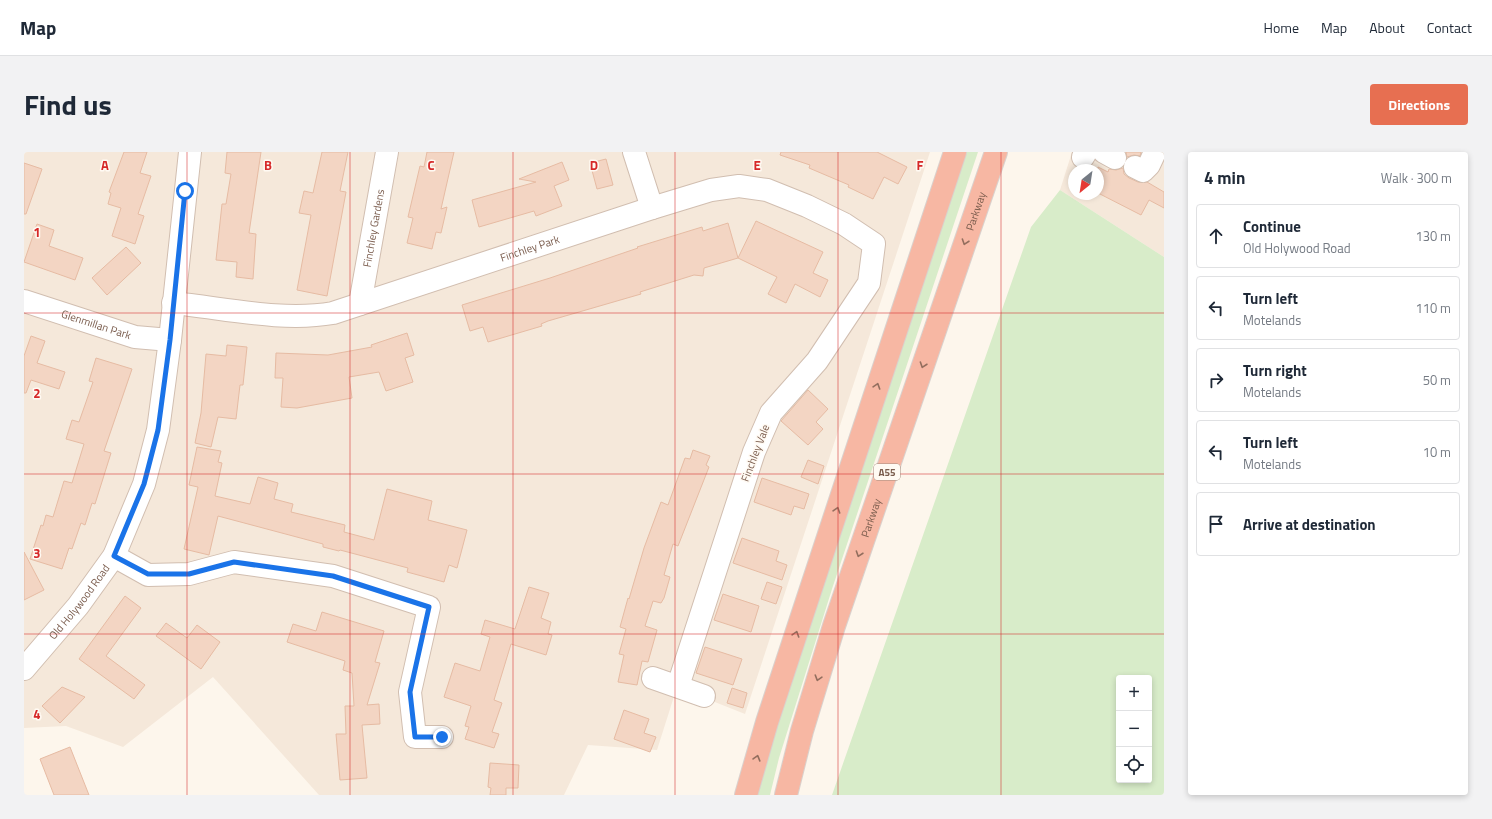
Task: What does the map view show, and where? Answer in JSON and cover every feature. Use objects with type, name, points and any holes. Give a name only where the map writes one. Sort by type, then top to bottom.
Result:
[{"type":"highway","points":[[746,795],[770,714],[955,152]]},
{"type":"highway","name":"Parkway","points":[[786,795],[802,731],[834,626],[996,152]]},
{"type":"street","name":"Old Holywood Road","points":[[26,665],[78,606],[114,556],[144,484],[158,430],[170,340],[190,152]]},
{"type":"street","name":"Finchley Gardens","points":[[360,304],[387,152]]},
{"type":"street","points":[[634,152],[652,208]]},
{"type":"street","points":[[1135,167],[1142,171],[1149,165],[1155,152]]},
{"type":"street","name":"Finchley Park","points":[[173,303],[287,315],[314,316],[333,313],[652,208],[711,190],[739,186],[767,190],[807,206],[844,224],[874,244]]},
{"type":"street","name":"Finchley Vale","points":[[678,686],[754,452],[770,413],[816,361],[869,283],[874,244]]},
{"type":"street","name":"Glenmillan Park","points":[[24,301],[135,337],[170,340]]},
{"type":"street","points":[[114,556],[148,574],[189,574],[234,562],[333,576],[429,607],[410,692],[415,737],[442,737]]},
{"type":"street","points":[[653,678],[704,696]]},
{"type":"shaded area","points":[[24,152],[930,152],[745,714],[677,687],[657,750],[588,745],[564,795],[319,795],[213,677],[123,747],[66,726],[24,728]]},
{"type":"shaded area","points":[[1072,152],[1164,152],[1164,257],[1076,200],[1104,200],[1104,164],[1068,164]]},
{"type":"shaded area","points":[[1068,165],[1068,195],[1060,190]]},
{"type":"green space","points":[[967,152],[978,152],[832,589],[779,758],[770,795],[754,795],[821,582]]},
{"type":"green space","points":[[1060,190],[1068,195],[1068,200],[1076,200],[1164,257],[1164,795],[832,795],[1031,227]]},
{"type":"building","points":[[124,152],[147,152],[140,173],[151,176],[138,214],[144,216],[135,244],[112,236],[121,208],[108,204],[111,193],[109,192]]},
{"type":"building","points":[[227,152],[261,152],[249,233],[256,234],[253,279],[236,277],[237,262],[216,260],[222,204],[226,204],[231,174],[225,173]]},
{"type":"building","points":[[322,152],[348,152],[340,191],[346,192],[327,296],[297,290],[311,215],[299,213],[304,191],[313,193]]},
{"type":"building","points":[[427,152],[454,152],[441,209],[447,207],[441,233],[436,232],[432,249],[407,243],[413,218],[408,217],[420,166],[424,167]]},
{"type":"building","points":[[781,152],[877,152],[907,167],[898,184],[884,177],[873,199],[848,187],[849,185],[809,168],[810,165],[780,155]]},
{"type":"building","points":[[1126,152],[1141,152],[1140,156],[1134,155],[1127,157]]},
{"type":"building","points":[[606,159],[613,185],[597,189],[590,163]]},
{"type":"building","points":[[562,162],[569,180],[554,186],[562,206],[536,216],[534,211],[479,227],[472,200],[536,182],[519,179]]},
{"type":"building","points":[[24,163],[42,169],[26,214],[24,214]]},
{"type":"building","points":[[1123,168],[1124,174],[1129,178],[1138,182],[1147,182],[1164,192],[1164,208],[1149,200],[1141,215],[1104,196],[1104,170],[1108,172],[1109,169],[1116,170]]},
{"type":"building","points":[[756,221],[823,252],[813,273],[828,280],[820,297],[795,284],[786,303],[768,294],[777,277],[738,258]]},
{"type":"building","points":[[728,223],[738,258],[704,268],[703,276],[694,275],[640,292],[641,294],[548,321],[541,324],[542,326],[488,342],[483,327],[470,331],[462,305],[550,278],[638,248],[637,247],[702,227],[703,231]]},
{"type":"building","points":[[37,224],[54,230],[49,246],[83,258],[75,280],[24,262]]},
{"type":"building","points":[[126,247],[141,263],[107,295],[92,278]]},
{"type":"building","points":[[407,333],[414,355],[405,358],[413,382],[386,391],[379,372],[349,377],[352,398],[297,408],[281,407],[283,378],[275,378],[276,353],[328,355],[372,347],[371,345]]},
{"type":"building","points":[[31,336],[45,341],[37,363],[65,372],[59,389],[31,380],[26,393],[24,393],[24,356]]},
{"type":"building","points":[[227,345],[247,347],[243,385],[240,385],[236,419],[218,417],[211,447],[195,443],[201,413],[206,354],[226,356]]},
{"type":"building","points":[[96,358],[132,369],[104,451],[111,453],[95,504],[92,503],[85,525],[81,523],[72,549],[69,548],[62,569],[30,559],[41,525],[43,526],[46,515],[53,517],[64,481],[72,483],[84,444],[66,439],[72,420],[79,422],[93,382],[89,381]]},
{"type":"building","points":[[808,390],[828,409],[816,422],[823,429],[808,445],[781,421]]},
{"type":"building","points":[[197,447],[221,451],[218,462],[222,463],[215,496],[250,504],[258,477],[278,483],[274,499],[293,504],[291,512],[345,525],[344,532],[374,540],[387,489],[432,501],[428,520],[467,530],[457,568],[449,565],[444,582],[407,572],[408,568],[323,547],[323,544],[218,516],[209,555],[184,549],[198,487],[189,485]]},
{"type":"building","points":[[693,450],[710,456],[706,465],[709,467],[678,546],[673,544],[664,575],[670,577],[664,598],[661,603],[653,601],[645,626],[657,630],[648,662],[642,661],[637,685],[618,682],[624,655],[619,654],[626,629],[620,627],[644,548],[661,502],[668,505],[685,458],[690,459]]},
{"type":"building","points":[[808,460],[824,466],[818,484],[801,477]]},
{"type":"building","points":[[762,478],[809,494],[804,509],[794,506],[791,515],[754,502]]},
{"type":"building","points":[[742,538],[779,551],[776,561],[787,565],[782,580],[733,563]]},
{"type":"building","points":[[24,552],[44,590],[24,600]]},
{"type":"building","points":[[767,582],[782,587],[776,604],[761,599]]},
{"type":"building","points":[[529,587],[549,593],[541,618],[551,622],[548,634],[552,635],[546,655],[511,644],[494,700],[502,703],[492,732],[499,734],[494,748],[465,739],[469,727],[465,726],[471,706],[444,697],[455,663],[480,671],[490,637],[481,634],[485,620],[515,629]]},
{"type":"building","points":[[723,594],[759,606],[751,632],[714,620]]},
{"type":"building","points":[[125,596],[141,608],[106,656],[145,685],[134,699],[79,659]]},
{"type":"building","points":[[322,612],[384,631],[375,662],[380,663],[367,705],[379,704],[380,724],[362,725],[367,778],[340,780],[336,734],[346,734],[345,706],[354,706],[352,673],[343,670],[345,661],[287,642],[293,624],[316,631]]},
{"type":"building","points":[[166,623],[187,638],[197,625],[220,642],[201,669],[156,636]]},
{"type":"building","points":[[705,647],[742,659],[733,685],[696,673]]},
{"type":"building","points":[[62,687],[85,697],[60,723],[42,706]]},
{"type":"building","points":[[732,688],[747,693],[743,708],[727,703]]},
{"type":"building","points":[[624,710],[649,719],[644,733],[656,737],[650,752],[614,739]]},
{"type":"building","points":[[70,747],[89,795],[54,795],[40,759]]},
{"type":"building","points":[[490,763],[519,765],[518,788],[506,788],[506,795],[490,795],[491,788],[488,787]]},
{"type":"route","points":[[185,191],[170,340],[158,430],[144,484],[114,556],[148,574],[189,574],[234,562],[333,576],[429,607],[410,692],[415,737],[442,737]]}]
